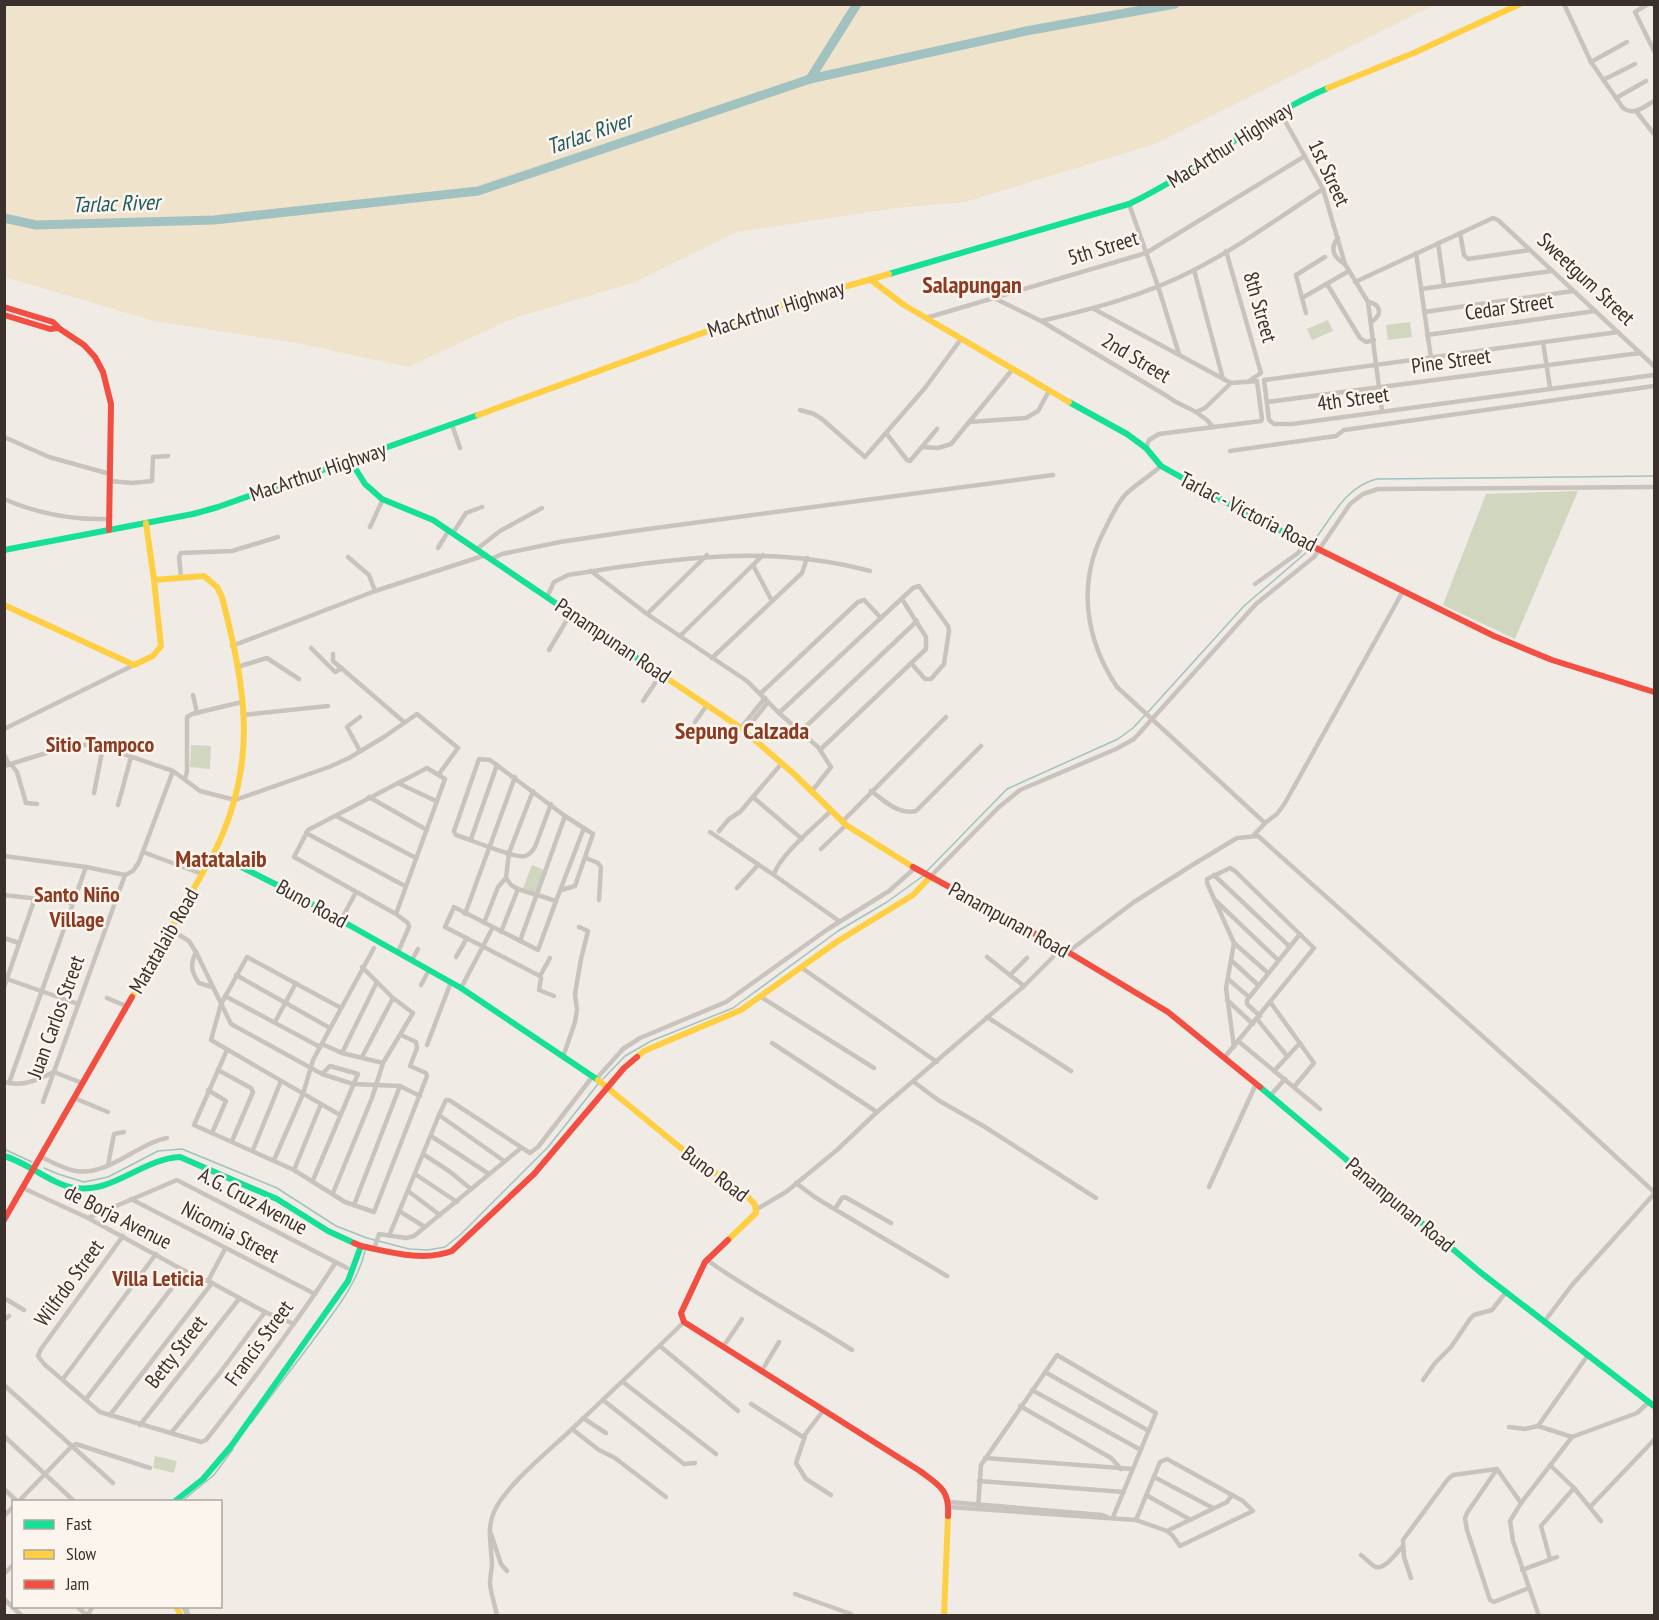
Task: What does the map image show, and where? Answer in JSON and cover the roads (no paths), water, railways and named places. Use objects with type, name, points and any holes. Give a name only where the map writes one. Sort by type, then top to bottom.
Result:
[{"type":"main road","name":"MacArthur Highway","points":[[4,550],[218,507],[452,425],[768,309],[1129,204],[1161,189],[1300,100],[1416,52],[1520,4]]},
{"type":"main road","name":"Tarlac - Victoria Road","points":[[871,280],[898,301],[1012,370],[1127,434],[1146,448],[1161,466],[1249,515],[1494,636],[1552,660],[1654,692]]},
{"type":"main road","points":[[4,307],[49,321],[83,345],[92,354],[103,372],[110,389],[111,404],[109,530]]},
{"type":"main road","points":[[4,315],[50,329],[57,328]]},
{"type":"main road","name":"Panampunan Road","points":[[350,460],[358,475],[383,499],[420,513],[451,532],[743,729],[812,791],[844,824],[915,868],[1060,947],[1151,1000],[1188,1028],[1506,1292],[1652,1404]]},
{"type":"main road","points":[[4,605],[134,665],[153,656],[161,646],[146,523]]},
{"type":"main road","name":"Matatalaib Road","points":[[4,1220],[203,874],[224,833],[235,800],[244,753],[243,715],[237,667],[225,611],[216,587],[204,576],[154,580]]},
{"type":"main road","name":"Buno Road","points":[[214,853],[285,888],[452,982],[595,1077],[677,1145],[748,1197],[757,1209],[752,1218],[707,1260],[681,1313],[684,1322]]},
{"type":"main road","points":[[4,1156],[69,1187],[93,1188],[110,1185],[163,1158],[180,1157],[277,1199],[328,1231],[361,1246],[414,1256],[442,1255],[452,1251],[470,1236],[534,1174],[630,1061],[644,1052],[736,1014],[863,924],[913,895],[926,874]]},
{"type":"main road","points":[[177,1500],[203,1479],[232,1446],[348,1281],[361,1246]]},
{"type":"main road","points":[[684,1322],[938,1483],[946,1492],[949,1504],[944,1616]]},
{"type":"street","points":[[1564,4],[1591,62],[1616,98],[1628,111],[1636,111],[1654,102]]},
{"type":"street","points":[[1648,4],[1635,12],[1654,51]]},
{"type":"street","points":[[1591,62],[1628,42]]},
{"type":"street","points":[[1603,80],[1635,64]]},
{"type":"street","points":[[1616,98],[1646,81]]},
{"type":"street","points":[[1636,111],[1654,134]]},
{"type":"street","name":"1st Street","points":[[1280,112],[1323,189],[1345,264]]},
{"type":"street","name":"5th Street","points":[[926,318],[1146,253],[1305,156]]},
{"type":"street","points":[[1041,321],[1094,309],[1158,286],[1194,270],[1323,189]]},
{"type":"street","points":[[1129,204],[1179,354]]},
{"type":"street","name":"Sweetgum Street","points":[[1460,233],[1493,218],[1498,220],[1654,366]]},
{"type":"street","points":[[1355,282],[1460,233],[1465,258],[1530,250]]},
{"type":"street","points":[[1338,238],[1332,247],[1335,257],[1345,264],[1368,302],[1378,365],[1382,411]]},
{"type":"street","points":[[1438,243],[1444,285]]},
{"type":"street","name":"8th Street","points":[[1226,251],[1261,373],[1248,382]]},
{"type":"street","points":[[1416,253],[1431,358]]},
{"type":"street","points":[[1306,313],[1296,275],[1325,257]]},
{"type":"street","points":[[1194,270],[1222,379]]},
{"type":"street","points":[[1302,298],[1349,271]]},
{"type":"street","points":[[1421,289],[1552,271]]},
{"type":"street","points":[[1327,284],[1360,338],[1366,342],[1374,340]]},
{"type":"street","points":[[1424,312],[1573,291]]},
{"type":"street","name":"2nd Street","points":[[994,298],[1041,321],[1172,401],[1181,403],[1207,420],[1213,427]]},
{"type":"street","points":[[1368,302],[1375,303],[1380,312],[1371,322]]},
{"type":"street","points":[[1094,309],[1231,383],[1257,381],[1261,421],[1159,434],[1149,440],[1146,448]]},
{"type":"street","name":"Cedar Street","points":[[1427,335],[1595,311]]},
{"type":"street","points":[[1267,402],[1264,381],[1618,332]]},
{"type":"street","points":[[800,410],[822,419],[863,458],[925,388],[961,339]]},
{"type":"street","points":[[1543,342],[1550,388]]},
{"type":"street","name":"Pine Street","points":[[1267,402],[1640,353]]},
{"type":"street","points":[[923,447],[938,448],[951,444],[1012,370]]},
{"type":"street","name":"4th Street","points":[[1267,402],[1269,420],[1274,424],[1292,424],[1654,375]]},
{"type":"street","points":[[1196,412],[1205,408],[1231,383]]},
{"type":"street","points":[[1230,451],[1336,436],[1344,430],[1654,386]]},
{"type":"street","points":[[969,422],[1026,418],[1038,411],[1049,391]]},
{"type":"street","points":[[452,425],[460,448]]},
{"type":"street","points":[[886,433],[908,461],[912,460],[937,429]]},
{"type":"street","points":[[4,437],[49,457],[97,469],[110,477],[132,483],[152,481],[153,457],[168,456]]},
{"type":"street","points":[[1161,466],[1125,496],[1096,544],[1088,580],[1090,622],[1105,669],[1117,687],[1265,823]]},
{"type":"street","points":[[232,646],[375,591],[502,554],[633,531],[1053,475]]},
{"type":"street","points":[[926,874],[1011,797],[1034,784],[1127,744],[1141,733],[1149,716],[1256,604],[1307,563],[1350,504],[1363,494],[1378,489],[1654,487]]},
{"type":"street","points":[[4,499],[61,517],[108,519]]},
{"type":"street","points":[[370,527],[383,499]]},
{"type":"street","points":[[438,548],[466,513],[482,507]]},
{"type":"street","points":[[477,549],[500,531],[542,508]]},
{"type":"street","points":[[181,577],[179,557],[181,553],[232,551],[278,537]]},
{"type":"street","points":[[1255,584],[1298,553],[1307,542]]},
{"type":"street","points":[[646,614],[707,555]]},
{"type":"street","points":[[547,597],[557,579],[568,574],[707,555],[807,558],[870,571]]},
{"type":"street","points":[[680,636],[763,555]]},
{"type":"street","points":[[348,557],[369,575],[375,591]]},
{"type":"street","points":[[712,658],[801,573],[807,558]]},
{"type":"street","points":[[753,565],[772,601]]},
{"type":"street","points":[[591,571],[646,614],[747,681],[820,750],[831,767],[812,791]]},
{"type":"street","points":[[779,713],[914,588],[919,586],[948,626],[949,631],[944,664],[931,679],[924,679],[911,663]]},
{"type":"street","points":[[1254,835],[1277,814],[1285,803],[1403,591]]},
{"type":"street","points":[[820,750],[926,650],[926,637],[902,599]]},
{"type":"street","points":[[743,729],[765,698],[858,602],[864,600],[881,618]]},
{"type":"street","points":[[549,650],[571,613]]},
{"type":"street","points":[[800,732],[917,621]]},
{"type":"street","points":[[311,648],[335,672],[342,668]]},
{"type":"street","points":[[333,654],[333,661],[404,722]]},
{"type":"street","points":[[237,667],[267,658],[299,679]]},
{"type":"street","points":[[4,729],[134,665]]},
{"type":"street","points":[[643,701],[661,674]]},
{"type":"street","points":[[193,694],[197,712]]},
{"type":"street","points":[[185,779],[188,717],[197,712],[242,702]]},
{"type":"street","points":[[695,723],[707,705]]},
{"type":"street","points":[[243,715],[328,706]]},
{"type":"street","points":[[8,765],[76,744],[103,747],[173,771],[200,791],[235,800],[329,767],[384,737],[419,714],[458,747],[439,774]]},
{"type":"street","points":[[360,717],[347,727],[360,751]]},
{"type":"street","points":[[820,849],[871,791],[946,717]]},
{"type":"street","points":[[871,791],[899,810],[916,811],[981,746]]},
{"type":"street","points":[[94,793],[103,747]]},
{"type":"street","points":[[4,754],[8,765],[17,772],[26,803],[37,804]]},
{"type":"street","points":[[118,805],[131,757]]},
{"type":"street","points":[[550,804],[532,852],[521,857],[456,835],[454,831],[479,759],[487,759],[594,835],[575,885],[561,890]]},
{"type":"street","points":[[719,831],[729,819],[741,812],[782,763]]},
{"type":"street","points":[[471,839],[497,765]]},
{"type":"street","points":[[396,914],[445,779],[426,768],[306,833],[294,858],[396,914],[409,924],[398,952]]},
{"type":"street","name":"Juan Carlos Street","points":[[42,1102],[125,875],[137,867],[173,771]]},
{"type":"street","points":[[465,914],[515,777]]},
{"type":"street","points":[[398,783],[436,801]]},
{"type":"street","points":[[484,922],[498,887],[506,878],[509,853],[533,791]]},
{"type":"street","points":[[369,797],[427,830]]},
{"type":"street","points":[[753,797],[802,839]]},
{"type":"street","points":[[774,875],[776,868],[831,811]]},
{"type":"street","points":[[336,816],[416,858]]},
{"type":"street","points":[[520,941],[565,816]]},
{"type":"street","points":[[540,976],[445,927],[453,907],[540,949],[584,828]]},
{"type":"street","points":[[711,832],[839,921]]},
{"type":"street","points":[[306,833],[405,886]]},
{"type":"street","points":[[1068,952],[1161,884],[1237,838],[1258,836],[1562,1107],[1654,1193],[1572,1285],[1544,1322]]},
{"type":"street","points":[[143,852],[203,874]]},
{"type":"street","points":[[4,856],[86,867],[125,875]]},
{"type":"street","points":[[586,858],[598,863],[601,867],[599,900]]},
{"type":"street","points":[[737,888],[758,865]]},
{"type":"street","points":[[82,1083],[54,1072],[28,1084],[7,1083],[86,867]]},
{"type":"street","points":[[389,1236],[446,1100],[527,1153],[533,1152],[595,1077],[630,1044],[726,1002],[839,921],[889,891],[915,868]]},
{"type":"street","points":[[1224,1058],[1314,948],[1232,868],[1226,869],[1207,879],[1213,898],[1234,943],[1268,973]]},
{"type":"street","points":[[1214,875],[1289,946]]},
{"type":"street","points":[[506,878],[518,889],[556,901]]},
{"type":"street","points":[[501,932],[518,889]]},
{"type":"street","points":[[341,920],[356,892]]},
{"type":"street","points":[[4,895],[73,903]]},
{"type":"street","points":[[4,987],[35,898]]},
{"type":"street","points":[[1213,898],[1278,960]]},
{"type":"street","points":[[461,988],[493,927]]},
{"type":"street","points":[[563,1057],[575,1022],[577,1010],[575,994],[588,931],[579,927]]},
{"type":"street","points":[[171,930],[189,941],[231,1024],[322,1074],[352,1084],[400,1086],[420,1096]]},
{"type":"street","points":[[1287,1056],[1247,1004],[1258,985],[1300,934]]},
{"type":"street","points":[[4,938],[19,943]]},
{"type":"street","points":[[456,957],[466,938]]},
{"type":"street","points":[[1234,943],[1227,1000],[1234,1047]]},
{"type":"street","points":[[757,1209],[768,1204],[837,1150],[877,1112],[1024,986],[1060,947]]},
{"type":"street","points":[[274,1160],[303,1094],[310,1068],[374,948]]},
{"type":"street","points":[[412,960],[418,948]]},
{"type":"street","points":[[196,952],[191,962],[193,972],[199,982],[212,987]]},
{"type":"street","points":[[340,1008],[246,957],[221,1004],[212,1040],[340,1115]]},
{"type":"street","points":[[987,957],[1024,986]]},
{"type":"street","points":[[550,958],[540,976],[539,990],[554,996]]},
{"type":"street","points":[[1010,975],[1027,958]]},
{"type":"street","points":[[1232,961],[1258,985]]},
{"type":"street","points":[[333,1193],[383,1064],[413,1012],[393,998],[362,967]]},
{"type":"street","points":[[802,968],[937,1062]]},
{"type":"street","points":[[420,985],[429,970]]},
{"type":"street","points":[[236,975],[330,1028]]},
{"type":"street","points":[[6,979],[78,1004]]},
{"type":"street","points":[[1228,979],[1249,997]]},
{"type":"street","points":[[342,1053],[377,982]]},
{"type":"street","points":[[427,1045],[452,982]]},
{"type":"street","points":[[275,1022],[296,983]]},
{"type":"street","points":[[225,996],[321,1046],[383,1064]]},
{"type":"street","points":[[761,997],[874,1068]]},
{"type":"street","points":[[107,998],[126,1006]]},
{"type":"street","points":[[362,1057],[393,998]]},
{"type":"street","points":[[1227,1000],[1253,1024]]},
{"type":"street","points":[[1270,1003],[1314,1063],[1294,1087]]},
{"type":"street","points":[[987,1017],[1071,1071]]},
{"type":"street","points":[[227,1050],[194,1125],[294,1170],[345,1202],[376,1212],[427,1074],[410,1066],[417,1048],[416,1043],[400,1035]]},
{"type":"street","points":[[1239,1041],[1320,1109]]},
{"type":"street","points":[[772,1043],[877,1112]]},
{"type":"street","points":[[1274,1071],[1300,1043]]},
{"type":"street","points":[[313,1180],[358,1074],[330,1066],[322,1074]]},
{"type":"street","points":[[218,1070],[251,1088],[253,1092],[232,1141]]},
{"type":"street","points":[[1270,1096],[1285,1079]]},
{"type":"street","points":[[253,1150],[281,1081]]},
{"type":"street","points":[[914,1082],[938,1100],[985,1127],[1096,1198]]},
{"type":"street","points":[[1209,1187],[1256,1084]]},
{"type":"street","points":[[354,1206],[400,1086]]},
{"type":"street","points":[[208,1090],[226,1101],[212,1133]]},
{"type":"street","points":[[74,1098],[108,1112]]},
{"type":"street","points":[[294,1170],[321,1104]]},
{"type":"street","points":[[439,1114],[504,1161]]},
{"type":"street","points":[[108,1164],[114,1134],[124,1132]]},
{"type":"street","points":[[431,1136],[489,1174]]},
{"type":"street","points":[[41,1157],[76,1171],[91,1171],[167,1138]]},
{"type":"street","points":[[375,1247],[379,1236],[410,1238],[521,1148]]},
{"type":"street","points":[[423,1155],[449,1171],[471,1189]]},
{"type":"street","points":[[415,1174],[457,1202]]},
{"type":"street","name":"A.G. Cruz Avenue","points":[[88,1218],[173,1181],[180,1181],[347,1268]]},
{"type":"street","points":[[796,1183],[835,1209],[948,1276]]},
{"type":"street","name":"de Borja Avenue","points":[[23,1188],[88,1218],[239,1299],[294,1324]]},
{"type":"street","points":[[408,1191],[440,1215]]},
{"type":"street","points":[[835,1209],[845,1197],[891,1223]]},
{"type":"street","name":"Nicomia Street","points":[[131,1199],[315,1294]]},
{"type":"street","points":[[399,1211],[425,1227]]},
{"type":"street","name":"Wilfrdo Street","points":[[63,1379],[40,1359],[38,1353],[123,1236]]},
{"type":"street","points":[[110,1415],[210,1282],[225,1249]]},
{"type":"street","points":[[156,1254],[63,1379],[100,1412],[171,1433],[266,1312]]},
{"type":"street","points":[[707,1260],[763,1298],[852,1350]]},
{"type":"street","name":"Francis Street","points":[[171,1433],[201,1442],[206,1440],[294,1324],[336,1262]]},
{"type":"street","points":[[86,1399],[185,1271]]},
{"type":"street","points":[[1423,1380],[1435,1363],[1451,1347],[1470,1319],[1474,1315],[1492,1310],[1506,1292]]},
{"type":"street","points":[[4,1298],[24,1310]]},
{"type":"street","name":"Betty Street","points":[[140,1425],[239,1299]]},
{"type":"street","points":[[4,1320],[9,1316]]},
{"type":"street","points":[[723,1347],[742,1319]]},
{"type":"street","points":[[497,1616],[490,1585],[492,1565],[490,1531],[493,1512],[504,1496],[539,1459],[684,1322]]},
{"type":"street","points":[[761,1372],[779,1342]]},
{"type":"street","points":[[660,1346],[738,1411]]},
{"type":"street","points":[[978,1506],[979,1481],[984,1458],[1057,1355],[1156,1413],[1113,1517]]},
{"type":"street","points":[[1538,1426],[1588,1355]]},
{"type":"street","points":[[1045,1372],[1149,1431]]},
{"type":"street","points":[[623,1382],[716,1454]]},
{"type":"street","points":[[4,1385],[113,1484]]},
{"type":"street","points":[[1032,1390],[1141,1450]]},
{"type":"street","points":[[603,1400],[684,1464],[695,1463]]},
{"type":"street","points":[[751,1404],[801,1436],[806,1436]]},
{"type":"street","points":[[1539,1616],[1522,1570],[1510,1525],[1521,1503],[1572,1437],[1637,1413],[1652,1404]]},
{"type":"street","points":[[1020,1406],[1111,1458],[1121,1468]]},
{"type":"street","points":[[823,1411],[806,1436],[796,1463],[807,1479],[831,1496]]},
{"type":"street","points":[[583,1418],[606,1433]]},
{"type":"street","points":[[1509,1427],[1526,1430],[1538,1426],[1572,1437]]},
{"type":"street","points":[[572,1429],[666,1497]]},
{"type":"street","points":[[4,1436],[73,1500]]},
{"type":"street","points":[[1590,1507],[1654,1440]]},
{"type":"street","points":[[19,1500],[76,1444],[150,1468]]},
{"type":"street","points":[[984,1458],[1133,1469]]},
{"type":"street","points":[[949,1504],[1102,1515],[1136,1520],[1167,1531],[1172,1534],[1178,1545],[1182,1546],[1253,1513],[1253,1509],[1167,1459],[1160,1462],[1136,1520]]},
{"type":"street","points":[[1550,1465],[1574,1488],[1601,1521]]},
{"type":"street","points":[[1497,1469],[1521,1503]]},
{"type":"street","points":[[1411,1578],[1404,1557],[1403,1540],[1448,1479],[1459,1474],[1497,1469]]},
{"type":"street","points":[[1497,1469],[1467,1513],[1465,1518],[1467,1530],[1490,1600],[1494,1602],[1529,1588]]},
{"type":"street","points":[[1154,1477],[1213,1508]]},
{"type":"street","points":[[979,1481],[1124,1492]]},
{"type":"street","points":[[1550,1560],[1541,1526],[1574,1488]]},
{"type":"street","points":[[4,1490],[17,1500]]},
{"type":"street","points":[[1146,1495],[1189,1519]]},
{"type":"street","points":[[1167,1531],[1227,1502],[1232,1495]]},
{"type":"street","points":[[490,1531],[501,1564],[507,1571]]},
{"type":"street","points":[[1361,1555],[1380,1567],[1403,1546]]},
{"type":"street","points":[[1522,1570],[1557,1557]]},
{"type":"street","points":[[795,1594],[851,1614],[851,1616]]},
{"type":"waterway","points":[[810,79],[857,4]]},
{"type":"waterway","name":"Tarlac River","points":[[4,218],[36,225],[214,220],[478,191],[810,79],[1026,31],[1175,4]]},
{"type":"waterway","points":[[1316,538],[1349,495],[1357,488],[1377,479],[1654,476]]},
{"type":"waterway","points":[[1148,712],[1244,606],[1308,551]]},
{"type":"waterway","points":[[926,872],[1007,789],[1118,739],[1145,715]]},
{"type":"waterway","points":[[603,1079],[625,1056],[651,1041],[733,1008],[838,931],[887,902],[923,876]]},
{"type":"waterway","points":[[44,1168],[84,1182],[108,1177],[158,1151],[182,1149],[277,1188],[336,1226],[367,1238],[409,1249],[428,1250],[445,1247],[461,1234],[548,1147],[598,1084]]},
{"type":"waterway","points":[[4,1149],[32,1162]]},
{"type":"waterway","points":[[251,1423],[342,1301],[356,1277],[365,1251]]},
{"type":"waterway","points":[[183,1500],[214,1475],[233,1449]]},
{"type":"waterway","points":[[183,1608],[186,1616]]},
{"type":"district","name":"Salapungan","points":[[972,285]]},
{"type":"district","name":"Sepung Calzada","points":[[742,731]]},
{"type":"district","name":"Sitio Tampoco","points":[[100,744]]},
{"type":"district","name":"Matatalaib","points":[[221,859]]},
{"type":"district","name":"Santo Niño Village","points":[[77,906]]},
{"type":"district","name":"Villa Leticia","points":[[158,1278]]}]
